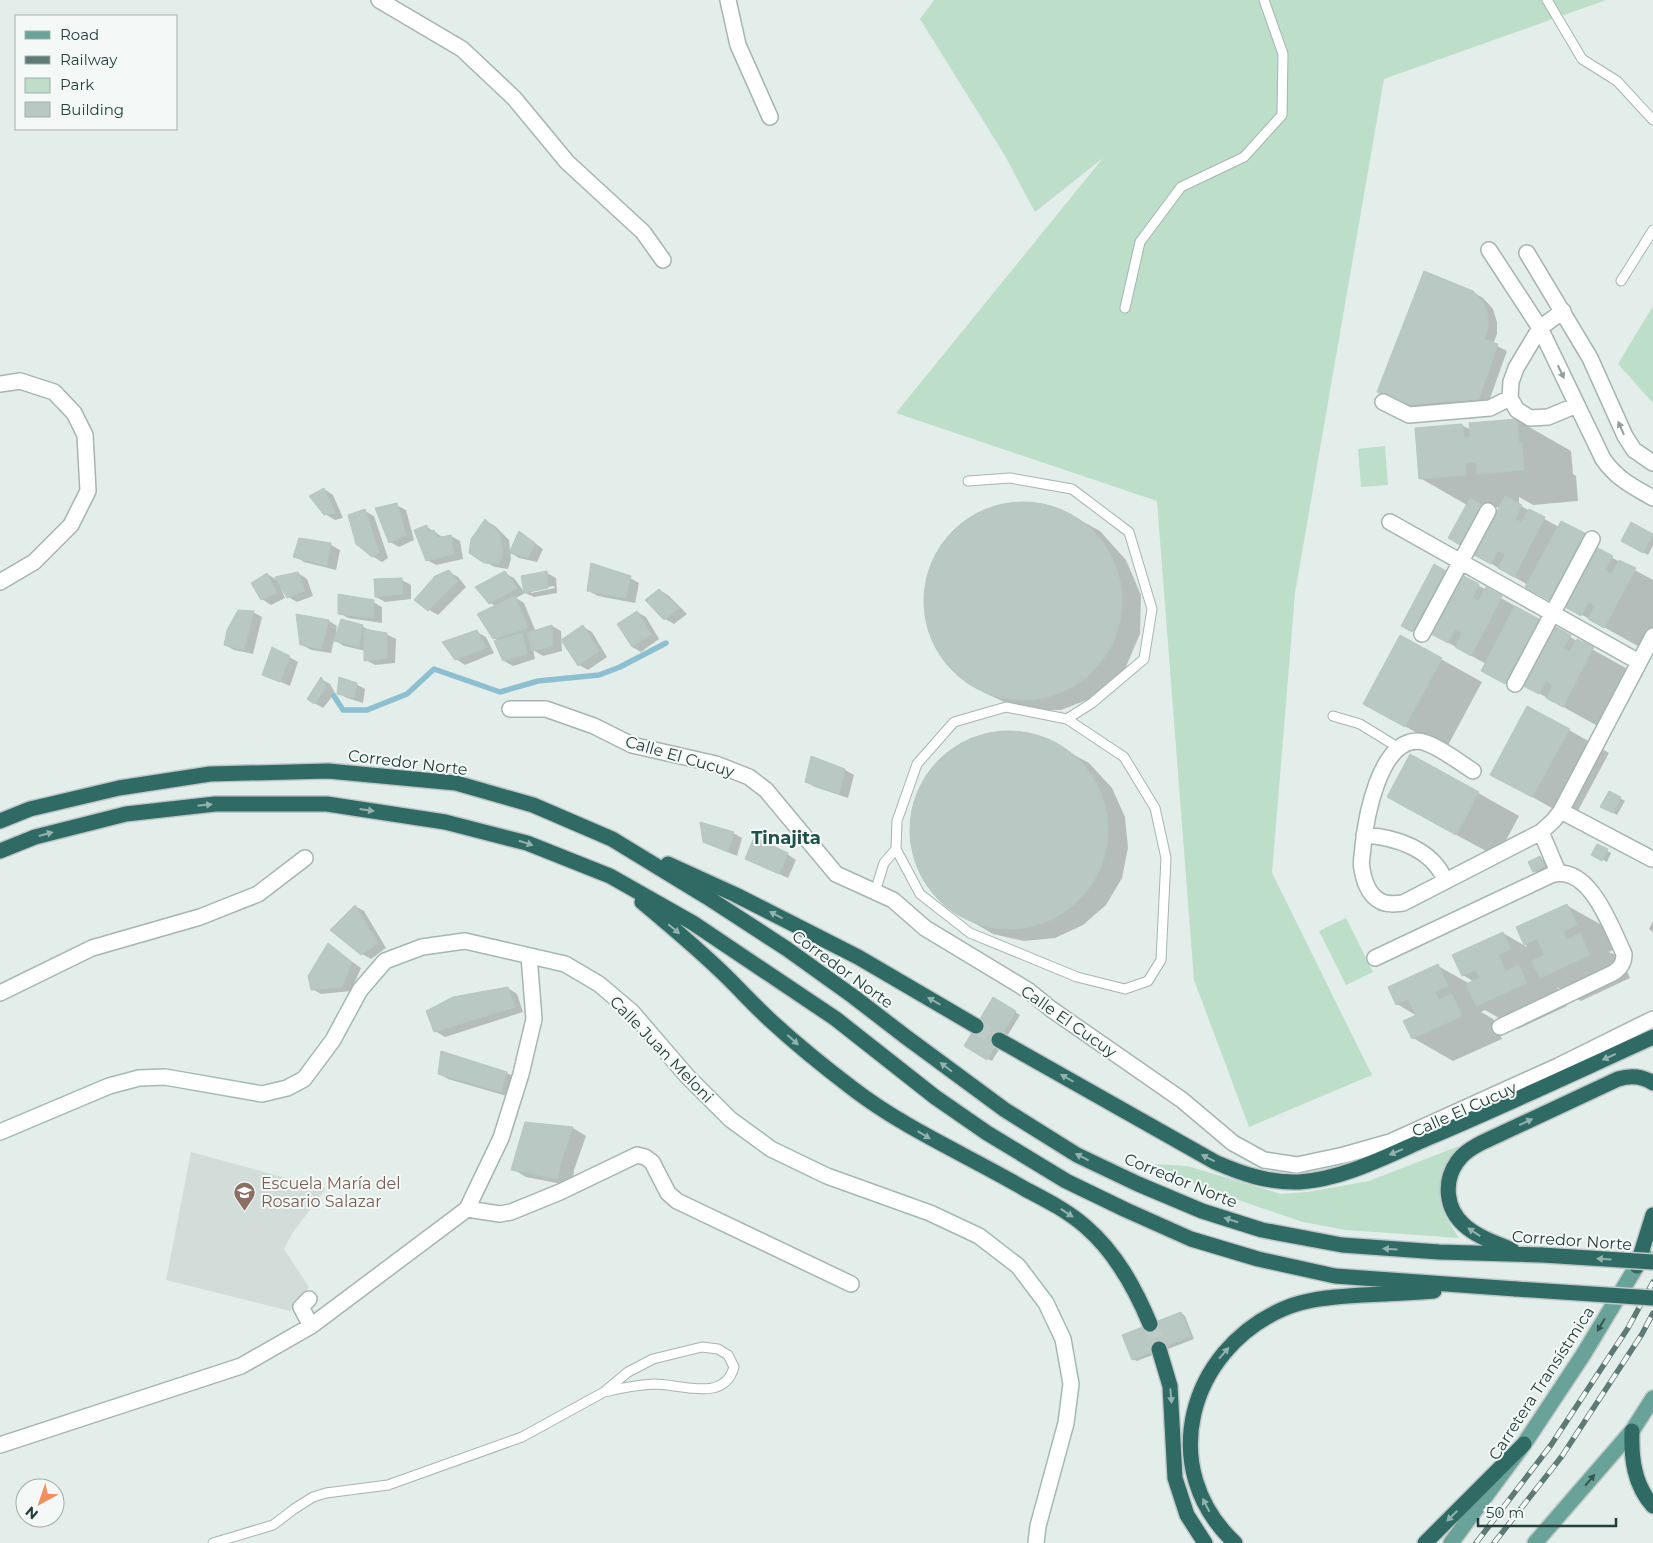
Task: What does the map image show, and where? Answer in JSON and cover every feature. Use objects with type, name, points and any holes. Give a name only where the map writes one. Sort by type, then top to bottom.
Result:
[{"type":"highway","name":"Corredor Norte","points":[[0,821],[30,809],[119,788],[200,775],[328,771],[456,783],[533,804],[612,838],[787,949],[1005,1110],[1077,1155],[1138,1184],[1202,1211],[1262,1230],[1342,1245],[1439,1252],[1517,1253],[1653,1262]]},
{"type":"highway","points":[[0,851],[35,837],[126,814],[215,804],[327,804],[454,824],[527,843],[610,876],[694,923],[836,1019],[935,1097],[987,1133],[1066,1181],[1191,1239],[1258,1260],[1325,1274],[1493,1288],[1653,1298]]},
{"type":"highway","points":[[612,838],[736,894],[849,952],[976,1026]]},
{"type":"highway","points":[[610,876],[677,930],[729,978],[768,1019],[854,1090],[898,1120],[939,1144],[1008,1178],[1060,1208],[1086,1227],[1122,1269],[1132,1285],[1150,1324]]},
{"type":"highway","points":[[999,1040],[1199,1154],[1232,1170],[1262,1179],[1299,1182],[1333,1176],[1378,1160],[1653,1037]]},
{"type":"highway","points":[[1517,1253],[1478,1235],[1459,1220],[1448,1195],[1450,1177],[1458,1161],[1464,1154],[1481,1143],[1618,1078],[1640,1077],[1653,1083]]},
{"type":"highway","points":[[1637,1266],[1653,1215]]},
{"type":"highway","points":[[1235,1543],[1221,1528],[1204,1502],[1194,1474],[1191,1445],[1193,1416],[1202,1386],[1227,1348],[1260,1320],[1284,1308],[1310,1300],[1493,1288]]},
{"type":"highway","points":[[1159,1349],[1170,1386],[1175,1478],[1188,1515],[1205,1543]]},
{"type":"highway","points":[[1632,1431],[1631,1448],[1636,1473],[1645,1496],[1653,1506]]},
{"type":"highway","points":[[1425,1543],[1524,1444]]},
{"type":"main road","name":"Carretera Transístmica","points":[[1451,1543],[1524,1444],[1583,1355],[1653,1237]]},
{"type":"main road","points":[[1535,1543],[1632,1431],[1653,1398]]},
{"type":"street","points":[[379,0],[462,48],[514,98],[567,162],[643,232],[663,260]]},
{"type":"street","points":[[728,0],[738,45],[770,116]]},
{"type":"street","points":[[1489,250],[1540,328],[1603,459],[1612,472],[1622,480],[1653,498]]},
{"type":"street","points":[[1527,253],[1590,358],[1625,436],[1634,450],[1653,463]]},
{"type":"street","points":[[1563,311],[1540,328],[1516,368],[1511,382],[1510,398],[1518,410],[1530,418],[1548,417],[1577,405]]},
{"type":"street","points":[[0,384],[20,381],[54,392],[74,413],[85,435],[88,492],[71,525],[34,562],[0,582]]},
{"type":"street","points":[[1383,402],[1409,415],[1490,408],[1510,398]]},
{"type":"street","points":[[1422,634],[1488,511]]},
{"type":"street","points":[[1390,522],[1639,662]]},
{"type":"street","points":[[1515,684],[1592,539]]},
{"type":"street","points":[[1473,771],[1425,742],[1410,742],[1399,748],[1391,756],[1377,781],[1368,811],[1361,867],[1370,892],[1380,901],[1389,904],[1402,903],[1541,832],[1554,820],[1561,811],[1653,636]]},
{"type":"street","name":"Calle El Cucuy","points":[[510,709],[546,709],[594,726],[632,745],[716,764],[749,777],[766,790],[836,874],[893,900],[925,928],[1028,990],[1052,1009],[1182,1100],[1233,1143],[1264,1160],[1297,1165],[1344,1155],[1390,1142],[1558,1066],[1653,1019]]},
{"type":"street","points":[[1561,811],[1652,859]]},
{"type":"street","points":[[1541,832],[1558,872]]},
{"type":"street","points":[[1364,835],[1391,838],[1412,846],[1436,862],[1445,880]]},
{"type":"street","points":[[0,993],[92,948],[200,917],[258,894],[305,858]]},
{"type":"street","points":[[1376,958],[1558,872],[1568,874],[1577,879],[1596,898],[1624,954],[1624,960],[1619,969],[1613,973],[1500,1027]]},
{"type":"street","name":"Calle Juan Meloni","points":[[0,1132],[109,1086],[140,1078],[165,1077],[262,1094],[287,1088],[304,1079],[333,1040],[360,990],[385,961],[422,947],[465,941],[565,964],[599,984],[632,1012],[686,1076],[730,1119],[771,1149],[827,1176],[930,1214],[979,1236],[1018,1266],[1046,1303],[1063,1339],[1071,1384],[1066,1423],[1038,1526],[1036,1543]]},
{"type":"street","points":[[0,1445],[241,1366],[311,1326],[467,1209],[501,1138],[521,1074],[534,1019],[529,956]]},
{"type":"street","points":[[467,1209],[500,1214],[511,1212],[560,1192],[636,1155],[645,1157],[652,1162],[668,1193],[677,1201],[851,1284]]},
{"type":"street","points":[[309,1299],[301,1307],[311,1326]]},
{"type":"lane","points":[[1124,308],[1140,242],[1181,187],[1244,157],[1282,116],[1282,54],[1264,0]]},
{"type":"lane","points":[[1548,0],[1582,59],[1617,81],[1653,120]]},
{"type":"lane","points":[[1621,281],[1653,230]]},
{"type":"lane","points":[[968,481],[1010,478],[1072,490],[1129,532],[1152,608],[1144,659],[1092,703],[1068,720]]},
{"type":"lane","points":[[1006,707],[1068,720],[1124,757],[1155,808],[1166,858],[1161,960],[1148,981],[1125,989],[1076,977],[970,933],[920,894],[896,849],[898,821],[917,764],[954,722],[1006,707]]},
{"type":"lane","points":[[1333,716],[1360,724],[1399,748]]},
{"type":"lane","points":[[875,892],[884,864],[896,849]]},
{"type":"lane","points":[[214,1543],[273,1525],[294,1508],[313,1497],[326,1493],[388,1485],[522,1438],[604,1392],[628,1372],[653,1359],[702,1347],[718,1349],[728,1355],[734,1367],[731,1376],[724,1384],[714,1388],[697,1389],[658,1384],[637,1385],[604,1392]]},
{"type":"shaded area","name":"Escuela María del Rosario Salazar","points":[[191,1152],[326,1189],[293,1232],[284,1249],[309,1287],[290,1311],[166,1280]]},
{"type":"green space","points":[[934,0],[1606,0],[1384,79],[1295,593],[1272,873],[1372,1075],[1249,1127],[1194,980],[1157,501],[896,413],[1103,158],[1035,212],[1004,154],[920,19]]},
{"type":"green space","points":[[1653,306],[1653,403],[1618,364]]},
{"type":"green space","points":[[1385,446],[1388,485],[1361,487],[1358,449]]},
{"type":"green space","points":[[1346,918],[1373,972],[1346,985],[1319,931]]},
{"type":"green space","points":[[1459,1146],[1447,1162],[1440,1182],[1441,1203],[1446,1218],[1459,1238],[1346,1230],[1303,1222],[1206,1189],[1154,1164],[1187,1166],[1281,1194],[1307,1192],[1369,1181]]},
{"type":"building","points":[[1424,271],[1473,291],[1484,303],[1488,316],[1488,329],[1484,339],[1498,344],[1479,399],[1406,405],[1377,392]]},
{"type":"building","points":[[1517,419],[1519,443],[1522,443],[1524,470],[1477,474],[1476,462],[1465,463],[1466,475],[1419,479],[1415,428],[1462,424],[1464,437],[1470,437],[1469,423]]},
{"type":"building","points":[[324,488],[335,513],[324,515],[309,496]]},
{"type":"building","points":[[1505,496],[1522,505],[1515,519],[1521,522],[1529,509],[1545,517],[1514,577],[1498,568],[1505,554],[1498,551],[1491,564],[1474,555]]},
{"type":"building","points":[[1470,498],[1482,505],[1460,545],[1448,538]]},
{"type":"building","points":[[1013,502],[1033,502],[1061,509],[1086,524],[1100,538],[1115,563],[1122,591],[1122,611],[1115,639],[1100,664],[1086,678],[1061,693],[1052,696],[1033,700],[1013,700],[985,693],[960,678],[946,664],[931,639],[928,630],[924,611],[924,591],[931,563],[946,538],[960,524],[985,509],[994,506]]},
{"type":"building","points":[[397,503],[406,535],[389,543],[375,508]]},
{"type":"building","points":[[365,509],[379,553],[372,557],[356,544],[348,515]]},
{"type":"building","points":[[485,519],[500,534],[503,553],[499,564],[484,563],[469,553],[471,539]]},
{"type":"building","points":[[1561,521],[1585,533],[1549,600],[1525,587]]},
{"type":"building","points":[[1631,522],[1653,534],[1643,553],[1621,541]]},
{"type":"building","points":[[427,525],[428,532],[434,530],[437,538],[451,535],[454,554],[426,561],[414,530]]},
{"type":"building","points":[[519,531],[535,543],[528,558],[509,553]]},
{"type":"building","points":[[299,538],[331,543],[327,566],[293,557]]},
{"type":"building","points":[[1596,547],[1613,556],[1605,570],[1612,574],[1619,560],[1636,568],[1604,628],[1588,619],[1595,606],[1588,602],[1581,616],[1565,607]]},
{"type":"building","points":[[591,563],[631,576],[626,598],[587,591]]},
{"type":"building","points":[[1434,564],[1446,571],[1412,632],[1401,626]]},
{"type":"building","points":[[449,570],[458,581],[428,611],[414,600],[435,576]]},
{"type":"building","points":[[505,571],[517,588],[489,604],[475,587]]},
{"type":"building","points":[[547,571],[548,588],[524,593],[521,576]]},
{"type":"building","points":[[298,572],[305,591],[287,598],[275,577]]},
{"type":"building","points":[[267,573],[277,593],[261,600],[251,583]]},
{"type":"building","points":[[1462,575],[1479,584],[1472,598],[1478,601],[1486,587],[1502,596],[1471,656],[1455,647],[1462,633],[1455,630],[1448,643],[1431,634]]},
{"type":"building","points":[[402,578],[403,594],[375,597],[374,579]]},
{"type":"building","points":[[659,589],[679,608],[664,620],[645,600]]},
{"type":"building","points":[[338,594],[374,600],[373,618],[338,614]]},
{"type":"building","points":[[515,596],[528,628],[493,639],[477,614]]},
{"type":"building","points":[[1515,606],[1539,619],[1505,684],[1481,671]]},
{"type":"building","points":[[238,610],[254,611],[244,650],[224,645],[227,630]]},
{"type":"building","points":[[637,611],[651,634],[632,647],[617,624]]},
{"type":"building","points":[[296,614],[329,620],[321,649],[300,645]]},
{"type":"building","points":[[341,619],[363,625],[359,647],[334,641]]},
{"type":"building","points":[[552,625],[553,646],[532,651],[527,633]]},
{"type":"building","points":[[583,625],[599,651],[578,666],[561,640]]},
{"type":"building","points":[[1554,626],[1571,635],[1563,649],[1570,652],[1577,639],[1594,647],[1563,707],[1546,698],[1553,685],[1546,681],[1539,694],[1523,686]]},
{"type":"building","points":[[364,629],[387,633],[387,658],[364,661]]},
{"type":"building","points":[[477,630],[486,648],[455,660],[442,642]]},
{"type":"building","points":[[522,633],[527,654],[503,661],[494,641]]},
{"type":"building","points":[[1400,635],[1442,658],[1405,727],[1363,704]]},
{"type":"building","points":[[272,647],[290,656],[280,682],[262,675]]},
{"type":"building","points":[[321,677],[327,687],[314,704],[307,699]]},
{"type":"building","points":[[339,677],[357,683],[354,698],[337,694]]},
{"type":"building","points":[[1527,706],[1570,729],[1532,797],[1490,775]]},
{"type":"building","points":[[999,731],[1019,731],[1028,732],[1056,742],[1072,753],[1086,767],[1101,792],[1107,811],[1107,849],[1097,877],[1086,893],[1072,907],[1056,918],[1038,925],[1019,929],[999,929],[990,928],[962,918],[946,907],[932,893],[921,877],[914,859],[910,840],[910,820],[911,811],[921,783],[932,767],[946,753],[962,742],[980,735]]},
{"type":"building","points":[[1410,754],[1479,792],[1456,835],[1387,797]]},
{"type":"building","points":[[811,756],[845,769],[839,794],[805,782]]},
{"type":"building","points":[[1609,791],[1621,797],[1613,813],[1600,807]]},
{"type":"building","points":[[700,822],[734,832],[728,852],[703,842]]},
{"type":"building","points":[[754,837],[788,853],[779,874],[745,859]]},
{"type":"building","points":[[1597,844],[1608,849],[1602,861],[1591,855]]},
{"type":"building","points":[[1540,856],[1545,866],[1533,872],[1528,862]]},
{"type":"building","points":[[1567,904],[1577,925],[1563,931],[1567,940],[1580,933],[1590,955],[1540,978],[1531,961],[1544,955],[1537,939],[1524,945],[1516,927]]},
{"type":"building","points":[[355,905],[378,943],[361,955],[330,930]]},
{"type":"building","points":[[1503,932],[1511,949],[1498,955],[1506,971],[1518,965],[1527,983],[1476,1006],[1466,984],[1480,978],[1476,970],[1462,976],[1452,955]]},
{"type":"building","points":[[328,943],[352,962],[342,987],[311,990],[308,976]]},
{"type":"building","points":[[1438,964],[1448,986],[1435,992],[1439,1000],[1452,994],[1462,1016],[1412,1039],[1403,1021],[1416,1015],[1408,999],[1396,1005],[1388,987]]},
{"type":"building","points":[[508,987],[515,1007],[434,1032],[426,1011],[453,997]]},
{"type":"building","points":[[993,997],[1016,1011],[987,1060],[964,1046]]},
{"type":"building","points":[[441,1051],[507,1072],[501,1092],[438,1074]]},
{"type":"building","points":[[525,1122],[573,1127],[561,1162],[558,1179],[511,1170]]},
{"type":"building","points":[[1181,1312],[1191,1336],[1132,1360],[1122,1335]]},
{"type":"waterway","points":[[334,696],[343,710],[367,710],[407,694],[434,669],[500,692],[538,681],[599,675],[620,667],[666,643]]},
{"type":"tunnel","points":[[976,1026],[999,1040]]},
{"type":"tunnel","points":[[1150,1324],[1159,1349]]},
{"type":"railway","points":[[1476,1543],[1551,1445],[1628,1328],[1653,1282]]},
{"type":"railway","points":[[1494,1543],[1562,1456],[1642,1334],[1653,1313]]},
{"type":"place","name":"Escuela María del Rosario Salazar","points":[[245,1211]]},
{"type":"district","name":"Tinajita","points":[[786,838]]}]
